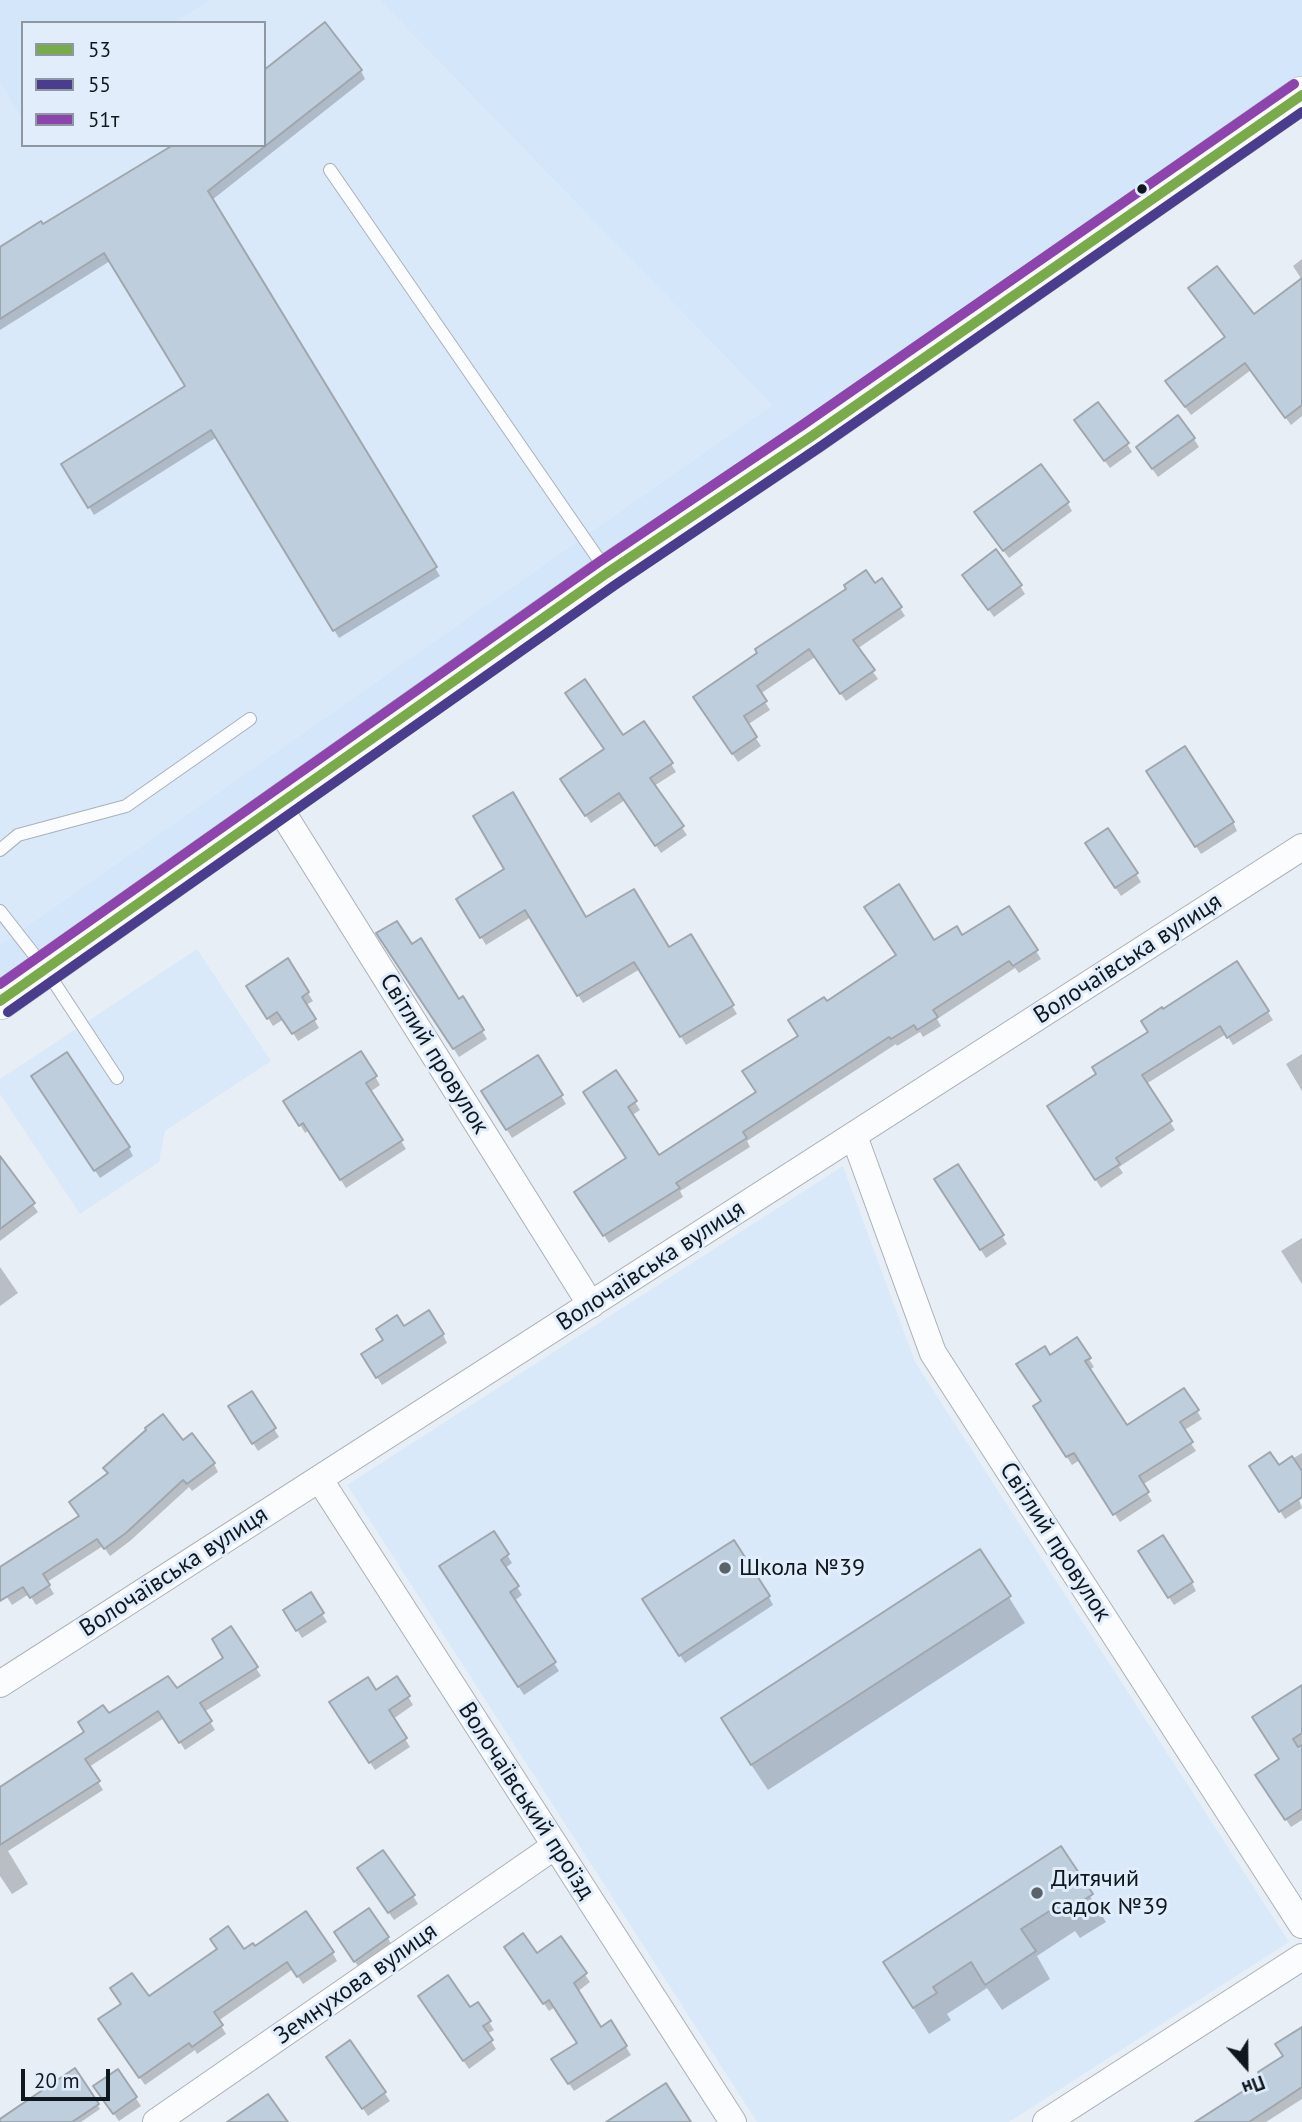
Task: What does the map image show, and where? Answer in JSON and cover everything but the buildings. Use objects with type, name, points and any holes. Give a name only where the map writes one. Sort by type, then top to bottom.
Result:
[{"type":"street","points":[[0,1001],[607,573],[800,444],[1302,95]]},
{"type":"street","name":"Світлий провулок","points":[[277,804],[591,1305]]},
{"type":"street","name":"Волочаївська вулиця","points":[[0,1684],[1302,848]]},
{"type":"street","name":"Світлий провулок","points":[[854,1136],[933,1353],[1302,1925]]},
{"type":"street","name":"Волочаївський проїзд","points":[[320,1479],[733,2122]]},
{"type":"street","name":"Земнухова вулиця","points":[[156,2122],[555,1846]]},
{"type":"street","points":[[1058,2119],[1302,1957]]},
{"type":"lane","points":[[330,170],[607,573]]},
{"type":"lane","points":[[0,850],[18,835],[126,806],[250,719]]},
{"type":"lane","points":[[0,911],[46,970],[117,1078]]},
{"type":"shaded area","points":[[0,0],[211,0],[177,21],[21,21],[21,116],[0,82]]},
{"type":"shaded area","points":[[211,0],[379,0],[772,405],[0,945],[0,82],[21,114],[21,147],[266,147],[266,21],[177,21]]},
{"type":"shaded area","points":[[379,0],[1302,0],[1302,95],[0,1001],[0,945],[772,405]]},
{"type":"shaded area","points":[[197,949],[271,1061],[165,1131],[159,1162],[80,1214],[0,1094],[0,1079]]},
{"type":"shaded area","name":"Школа №39","points":[[843,1166],[915,1362],[1289,1942],[1009,2122],[757,2122],[347,1485]]},
{"type":"transit line","name":"51т","points":[[0,984],[599,562],[804,424],[1294,84]]},
{"type":"transit line","name":"53","points":[[0,1001],[607,573],[812,436],[1302,95]]},
{"type":"transit line","name":"55","points":[[8,1012],[615,585],[820,447],[1302,112]]},
{"type":"place","name":"Школа №39","points":[[725,1568]]},
{"type":"place","name":"Дитячий садок №39","points":[[1037,1893]]}]
